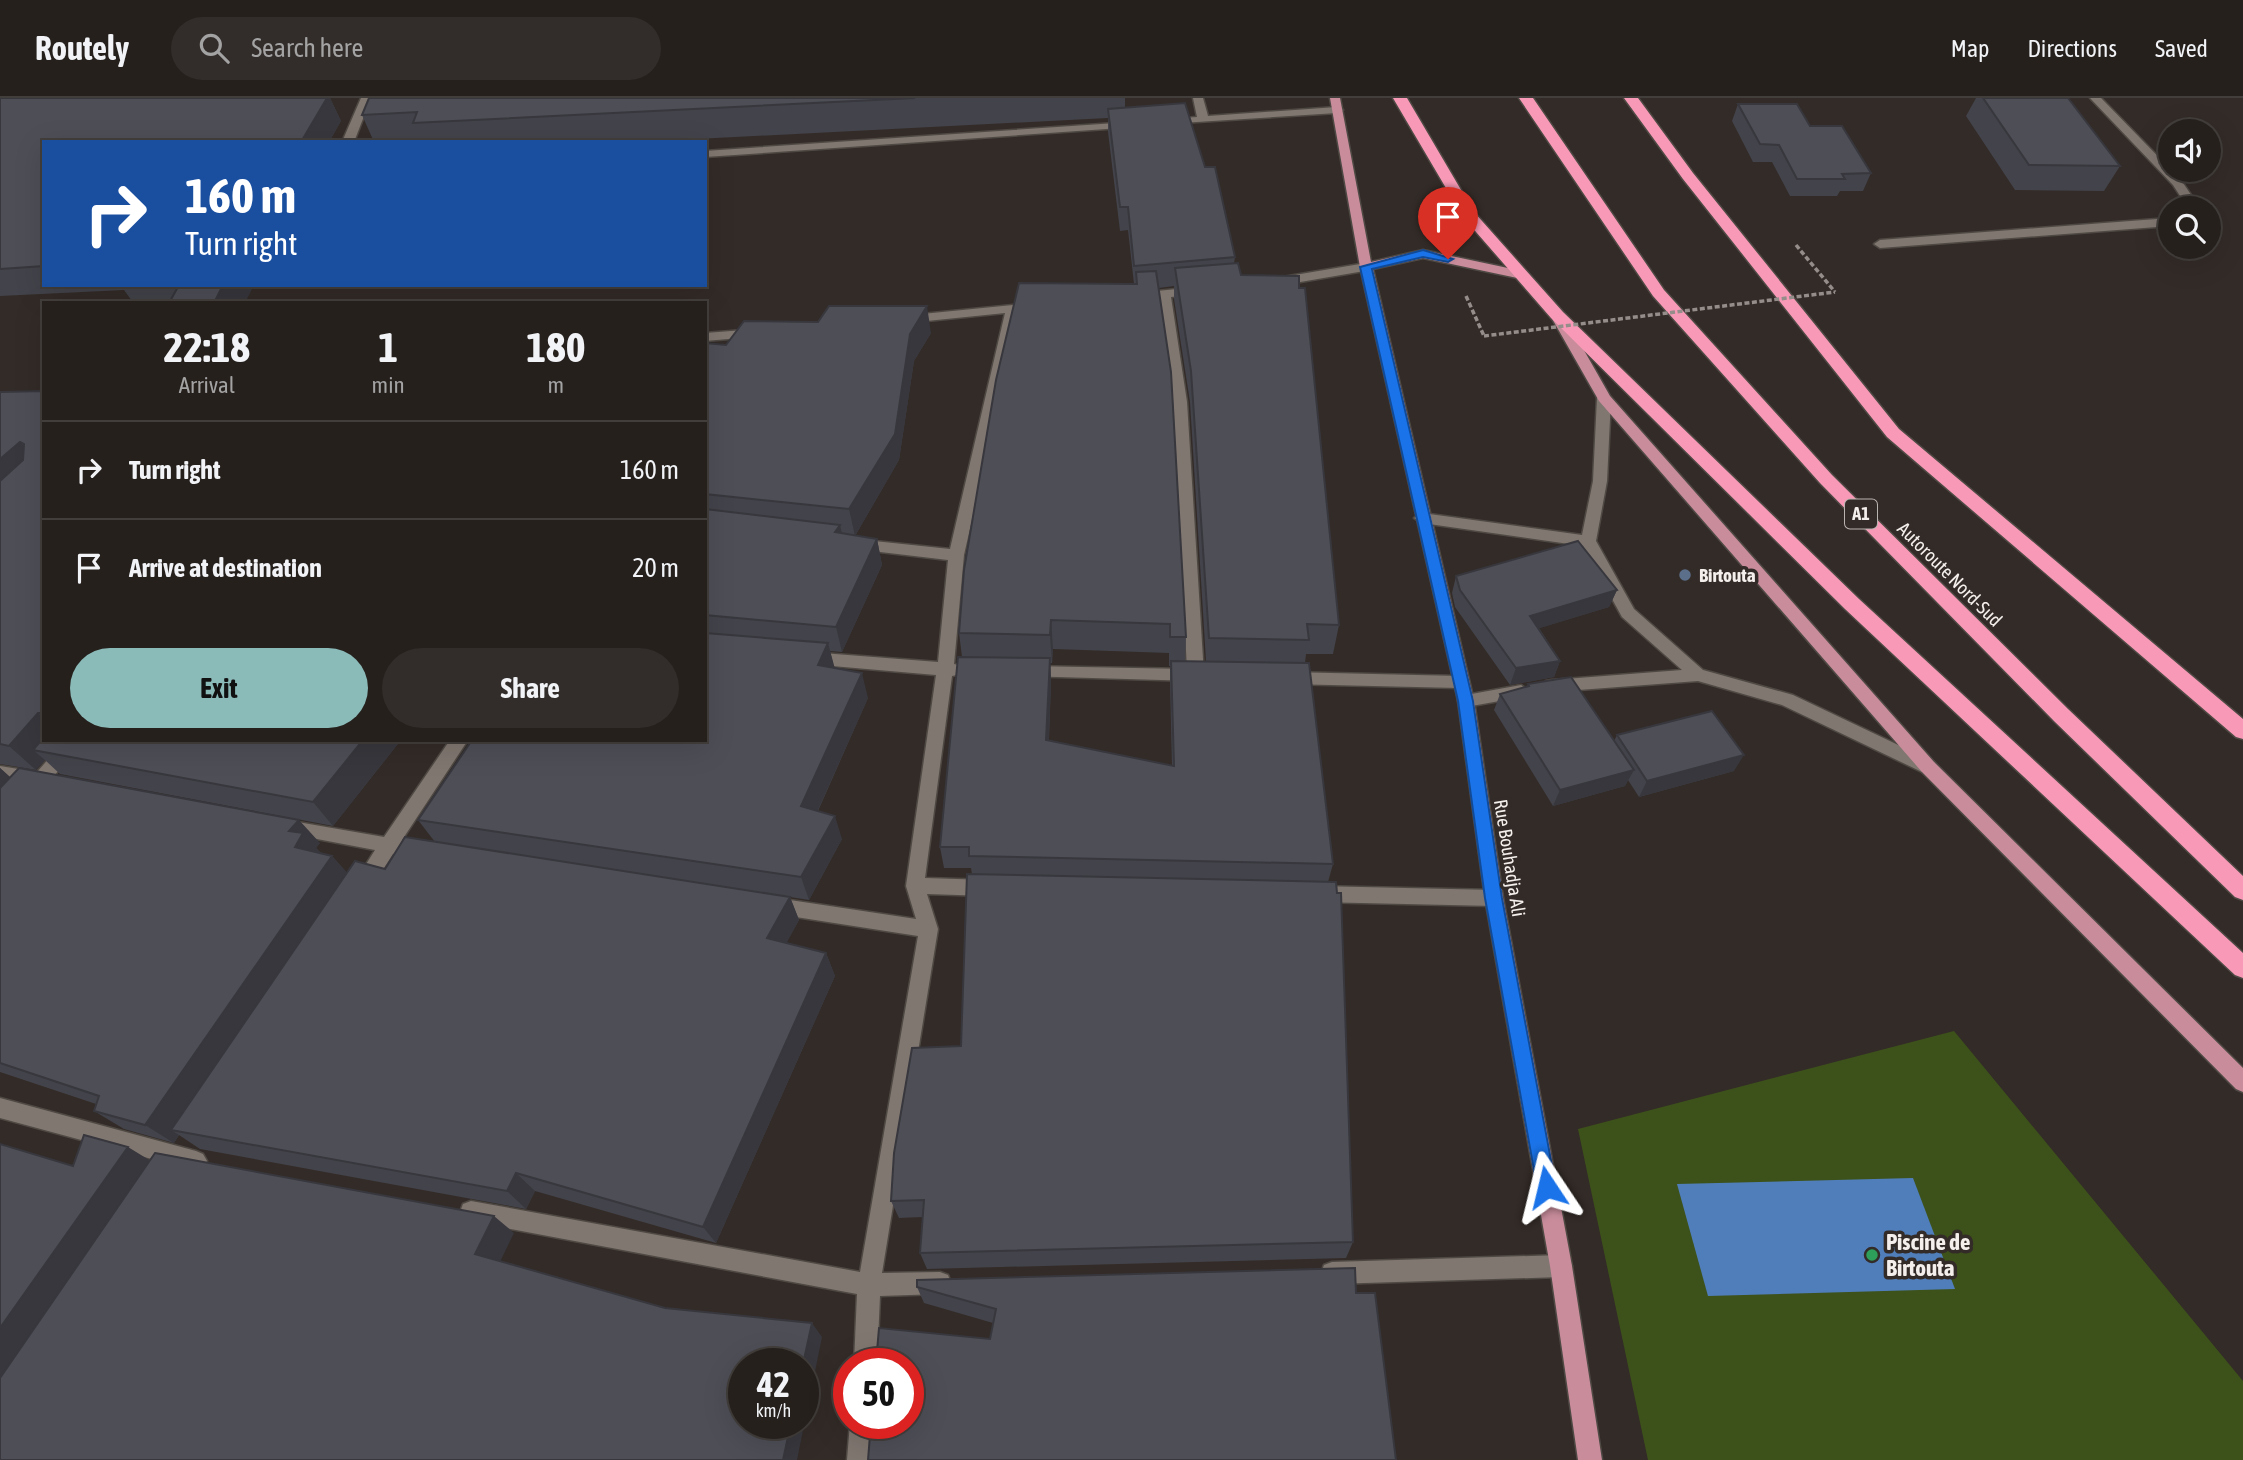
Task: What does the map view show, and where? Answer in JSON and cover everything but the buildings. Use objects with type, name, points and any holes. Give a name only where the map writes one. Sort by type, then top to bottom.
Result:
[{"type":"highway","points":[[1400,98],[1468,214],[1557,315],[1853,604],[2243,968]]},
{"type":"highway","name":"Autoroute Nord-Sud","points":[[1526,98],[1658,293],[1798,448],[2061,715],[2243,890]]},
{"type":"highway","points":[[1631,98],[1688,176],[1893,433],[2243,732]]},
{"type":"main road","name":"Rue Bouhadja Ali","points":[[1336,104],[1366,267],[1466,701],[1494,898],[1561,1266],[1590,1460]]},
{"type":"main road","points":[[1366,267],[1423,254],[1522,275]]},
{"type":"main road","points":[[1557,315],[1604,398],[1928,767],[2243,1082]]},
{"type":"street","points":[[349,140],[366,98]]},
{"type":"street","points":[[1198,98],[1203,120]]},
{"type":"street","points":[[2095,98],[2177,183],[2186,196]]},
{"type":"street","points":[[1161,122],[1203,120],[1336,104]]},
{"type":"street","points":[[707,154],[1147,124]]},
{"type":"street","points":[[1880,244],[2158,223]]},
{"type":"street","points":[[1269,284],[1366,267]]},
{"type":"street","points":[[1123,298],[1217,289]]},
{"type":"street","points":[[1015,671],[1203,675],[1180,402],[1164,294]]},
{"type":"street","points":[[892,320],[1040,306]]},
{"type":"street","points":[[866,1348],[869,1285],[929,929],[915,886],[946,670],[956,555],[1013,309]]},
{"type":"street","points":[[707,337],[772,331]]},
{"type":"street","points":[[1604,398],[1600,481],[1588,541],[1628,613],[1698,675]]},
{"type":"street","points":[[1422,518],[1588,541]]},
{"type":"street","points":[[837,542],[956,555]]},
{"type":"street","points":[[785,656],[973,671]]},
{"type":"street","points":[[1466,701],[1573,684],[1698,675],[1787,700],[1928,767]]},
{"type":"street","points":[[1265,677],[1460,682]]},
{"type":"street","points":[[17,808],[74,742]]},
{"type":"street","points":[[349,904],[459,742]]},
{"type":"street","points":[[0,773],[68,784]]},
{"type":"street","points":[[268,823],[442,855]]},
{"type":"street","points":[[915,886],[1012,888]]},
{"type":"street","points":[[1301,894],[1494,898]]},
{"type":"street","points":[[753,902],[929,929]]},
{"type":"street","points":[[0,1108],[175,1164],[219,1166]]},
{"type":"street","points":[[175,1164],[194,1135]]},
{"type":"street","points":[[450,1208],[869,1285],[966,1283]]},
{"type":"street","points":[[1312,1273],[1561,1266]]},
{"type":"street","points":[[859,1460],[861,1439]]},
{"type":"path","points":[[1465,292],[1484,336],[1835,292],[1797,246]]},
{"type":"green space","name":"Piscine de Birtouta","points":[[1954,1031],[2243,1381],[2243,1460],[1648,1460],[1578,1129]]},
{"type":"water","points":[[1913,1178],[1955,1289],[1708,1296],[1677,1184]]},
{"type":"place","name":"Birtouta","points":[[1685,575]]},
{"type":"place","name":"Piscine de Birtouta","points":[[1872,1255]]},
{"type":"route","points":[[1448,259],[1423,254],[1366,267],[1466,701],[1494,898],[1547,1187]]}]
